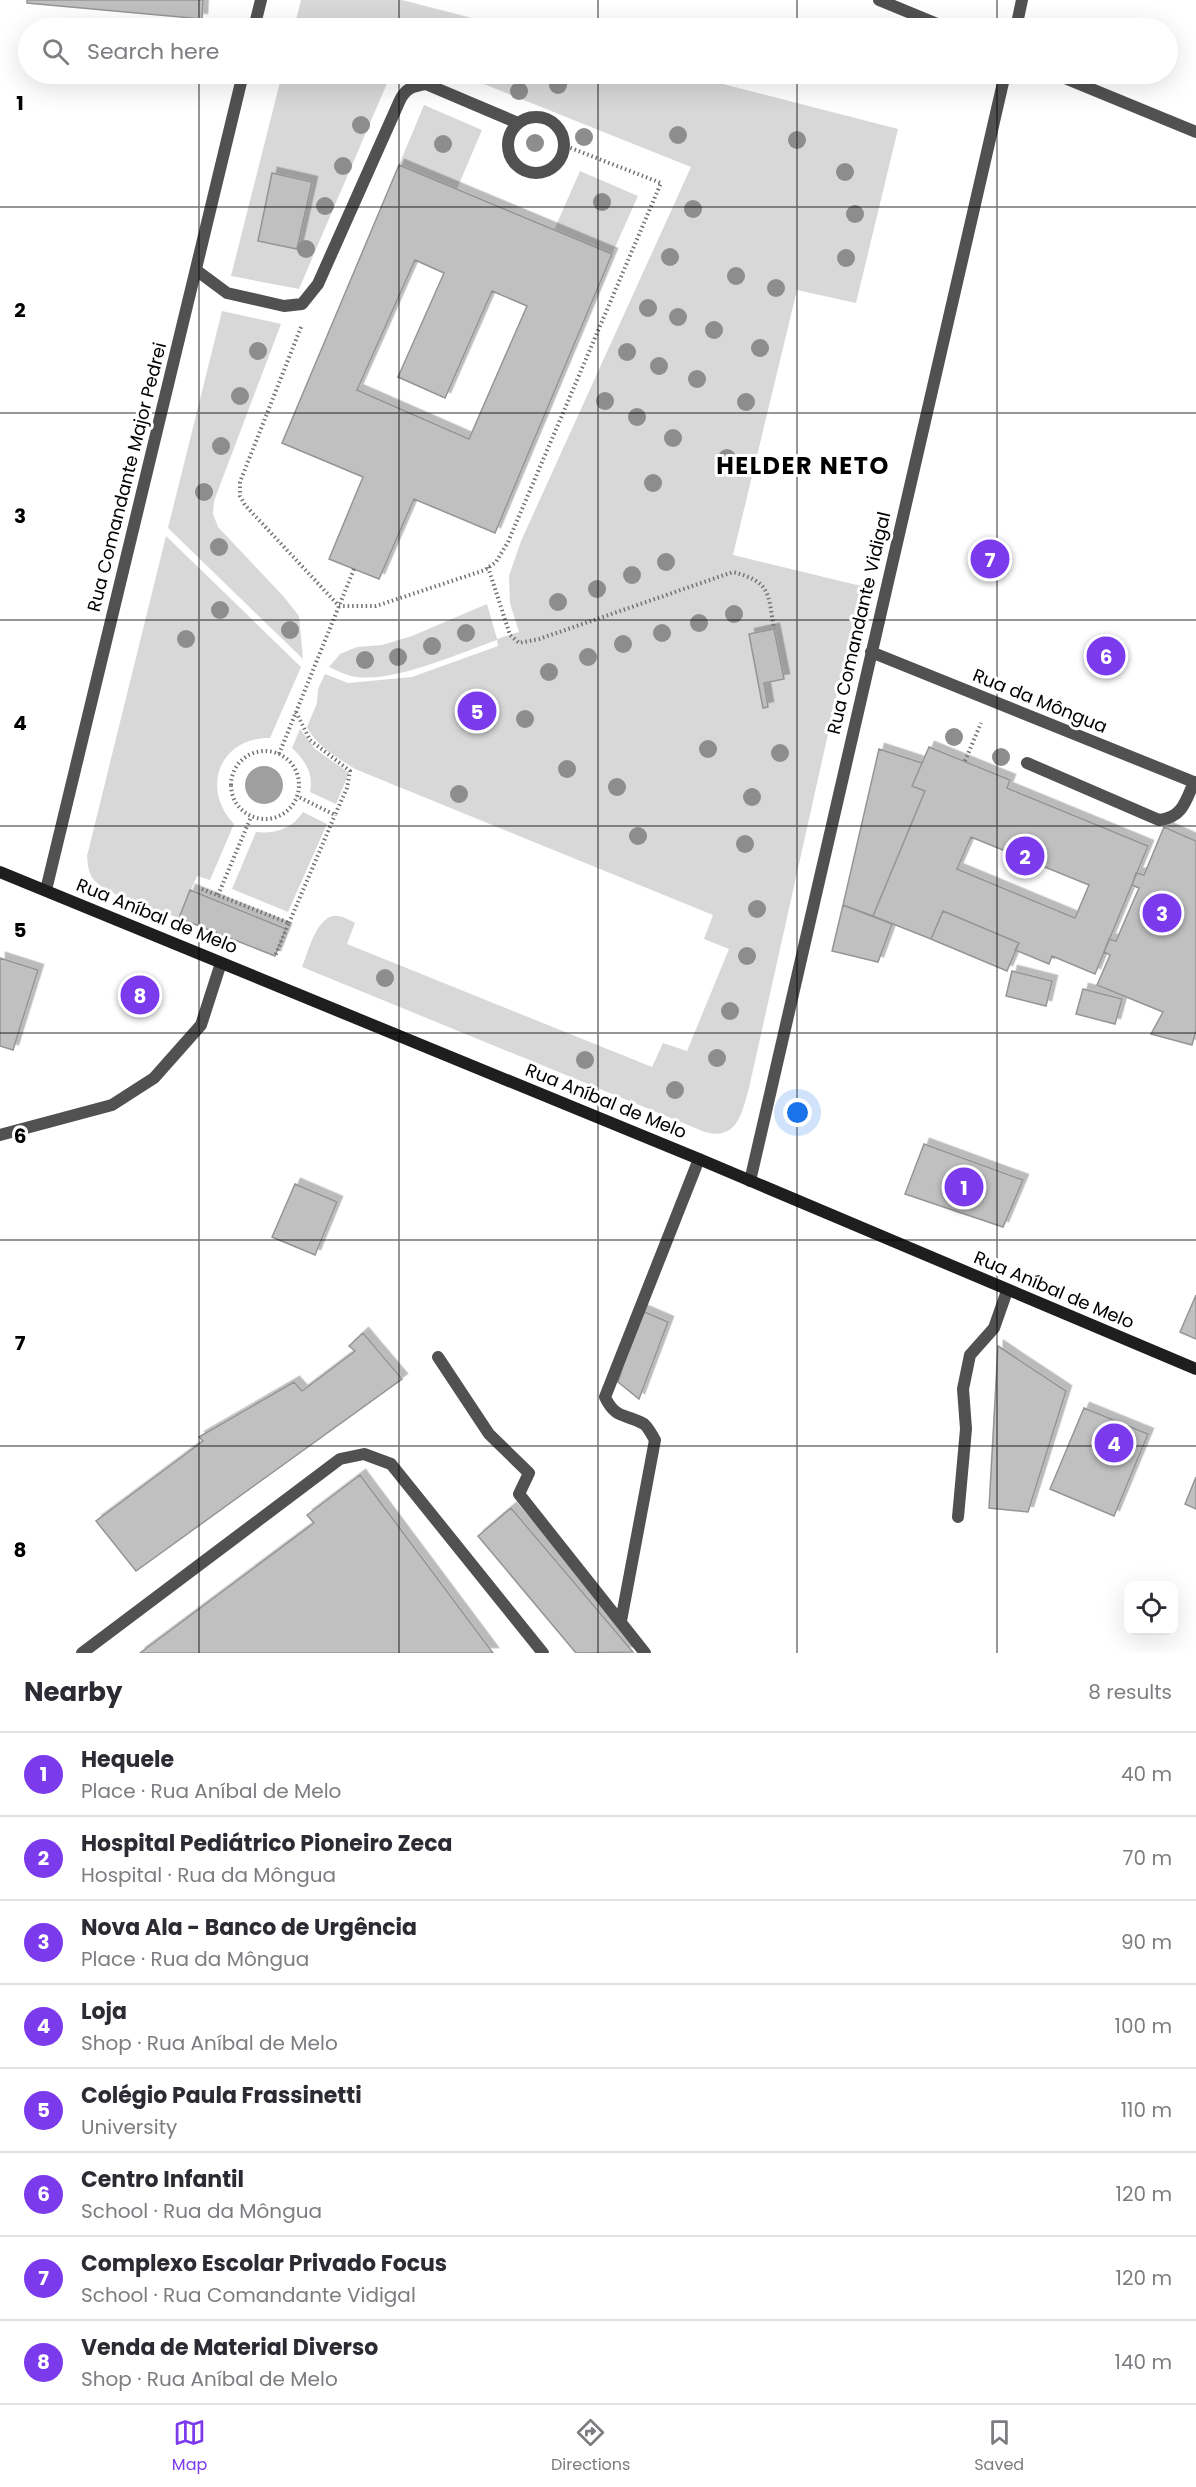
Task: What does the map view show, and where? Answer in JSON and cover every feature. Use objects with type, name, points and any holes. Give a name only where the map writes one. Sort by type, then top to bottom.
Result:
[{"type":"street","points":[[256,18],[261,0]]},
{"type":"street","points":[[879,0],[923,18]]},
{"type":"street","points":[[1018,18],[1022,0]]},
{"type":"street","name":"Rua Comandante Major Pedrei","points":[[46,890],[241,84]]},
{"type":"street","points":[[196,270],[226,293],[284,306],[302,304],[318,284],[404,92],[413,86],[426,84],[518,123]]},
{"type":"street","name":"Rua Comandante Vidigal","points":[[750,1181],[1003,84]]},
{"type":"street","points":[[1079,84],[1196,132]]},
{"type":"street","points":[[529,117],[548,119],[562,133],[563,145],[559,161],[552,167],[536,173],[527,171],[513,161],[509,153],[509,135],[518,123],[529,117]]},
{"type":"street","name":"Rua da Môngua","points":[[871,652],[1195,781]]},
{"type":"street","points":[[1027,763],[1159,820],[1176,816],[1183,809],[1195,781]]},
{"type":"street","name":"Rua Aníbal de Melo","points":[[0,872],[699,1159],[1196,1369]]},
{"type":"street","points":[[0,1135],[112,1105],[154,1078],[201,1025],[221,963]]},
{"type":"street","points":[[621,1621],[655,1440],[645,1425],[619,1416],[610,1407],[605,1397],[699,1159]]},
{"type":"street","points":[[958,1517],[966,1429],[963,1389],[970,1355],[994,1328],[1007,1291]]},
{"type":"street","points":[[438,1357],[489,1434],[529,1473],[519,1494],[645,1653]]},
{"type":"street","points":[[82,1653],[340,1459],[364,1454],[390,1464],[543,1653]]},
{"type":"path","points":[[318,284],[240,482],[240,496],[245,505],[339,606],[376,606],[488,567],[495,562],[508,542],[661,183],[563,145]]},
{"type":"path","points":[[488,567],[510,635],[519,643],[539,639],[733,572],[755,578],[768,595],[774,629]]},
{"type":"path","points":[[279,754],[354,569]]},
{"type":"path","points":[[275,956],[347,788],[350,771],[310,740],[296,711]]},
{"type":"path","points":[[965,762],[981,723]]},
{"type":"path","points":[[264,751],[279,754],[294,766],[299,777],[297,796],[290,809],[281,816],[270,819],[252,817],[241,809],[231,790],[235,769],[252,753],[264,751]]},
{"type":"path","points":[[297,796],[335,815]]},
{"type":"path","points":[[218,895],[252,817]]},
{"type":"path","points":[[202,889],[289,922]]},
{"type":"shaded area","points":[[301,0],[402,0],[472,18],[296,18]]},
{"type":"shaded area","points":[[279,84],[387,84],[299,289],[231,276]]},
{"type":"shaded area","points":[[484,84],[723,84],[898,129],[856,303],[797,290],[733,555],[861,586],[749,1088],[741,1115],[732,1128],[725,1132],[716,1134],[705,1132],[302,967],[321,924],[333,916],[339,916],[355,923],[347,944],[652,1067],[663,1043],[687,1051],[729,949],[704,939],[713,915],[355,769],[322,746],[307,727],[317,703],[318,689],[325,674],[348,683],[412,677],[498,646],[497,640],[404,672],[367,678],[351,676],[329,667],[340,654],[357,647],[382,645],[412,636],[487,604],[497,639],[519,632],[510,603],[509,576],[521,541],[691,167]],"holes":[[[774,629],[784,679],[764,683],[768,706],[763,708],[749,634]]]},
{"type":"shaded area","points":[[424,105],[482,130],[457,189],[399,165]]},
{"type":"shaded area","points":[[580,171],[638,196],[612,254],[554,230]]},
{"type":"shaded area","points":[[222,311],[281,324],[214,501],[213,514],[218,527],[299,616],[303,659],[168,528]]},
{"type":"shaded area","points":[[166,536],[301,667],[270,738],[253,740],[238,746],[220,767],[217,781],[218,795],[224,810],[234,824],[210,880],[197,876],[179,918],[103,888],[91,876],[87,856]]},
{"type":"shaded area","points":[[300,729],[315,749],[349,773],[336,804],[310,792],[311,779],[307,768],[292,748]]},
{"type":"shaded area","points":[[264,766],[271,767],[277,772],[282,778],[282,792],[277,798],[271,803],[264,804],[257,803],[251,798],[246,792],[245,785],[246,778],[251,772],[257,767]]},
{"type":"shaded area","points":[[303,812],[327,824],[288,912],[232,889],[256,832],[282,829],[294,823]]},
{"type":"building","points":[[27,0],[203,0],[202,18],[27,3]]},
{"type":"building","points":[[399,165],[612,254],[495,533],[414,499],[379,579],[329,559],[363,477],[282,443]],"holes":[[[415,260],[444,273],[398,377],[445,398],[492,291],[527,306],[469,439],[357,390]]]},
{"type":"building","points":[[272,173],[312,182],[297,249],[258,241]]},
{"type":"building","points":[[774,629],[784,679],[764,683],[768,707],[763,708],[749,634]]},
{"type":"building","points":[[929,747],[1010,780],[1007,788],[1148,846],[1095,974],[1052,956],[1049,964],[1015,950],[1019,943],[943,911],[931,939],[873,916],[925,791],[912,786]],"holes":[[[971,837],[1089,885],[1075,918],[957,869]]]},
{"type":"building","points":[[879,749],[922,763],[912,786],[925,791],[873,916],[843,905]]},
{"type":"building","points":[[1164,827],[1196,841],[1196,1030],[1192,1045],[1151,1034],[1163,1012],[1097,985],[1110,955],[1104,952],[1109,939],[1116,941],[1139,888],[1132,885],[1136,873],[1144,875]]},
{"type":"building","points":[[190,890],[286,929],[275,956],[179,918]]},
{"type":"building","points":[[843,905],[892,924],[878,962],[832,951]]},
{"type":"building","points":[[943,911],[1019,943],[1007,971],[931,939]]},
{"type":"building","points":[[0,958],[38,970],[13,1050],[0,1046]]},
{"type":"building","points":[[1012,971],[1052,981],[1046,1006],[1006,996]]},
{"type":"building","points":[[1083,989],[1122,999],[1115,1024],[1076,1014]]},
{"type":"building","points":[[924,1144],[1023,1180],[1003,1227],[905,1194]]},
{"type":"building","points":[[295,1184],[337,1202],[315,1255],[272,1237]]},
{"type":"building","points":[[1196,1295],[1196,1339],[1180,1332]]},
{"type":"building","points":[[640,1310],[668,1322],[639,1399],[618,1382]]},
{"type":"building","points":[[363,1333],[402,1379],[136,1571],[96,1521],[203,1441],[199,1437],[294,1382],[302,1391],[355,1351],[349,1346]]},
{"type":"building","points":[[998,1346],[1066,1391],[1028,1512],[989,1508]]},
{"type":"building","points":[[1084,1408],[1148,1434],[1114,1516],[1050,1489]]},
{"type":"building","points":[[360,1475],[493,1653],[140,1653],[314,1523],[307,1515]]},
{"type":"building","points":[[1196,1477],[1196,1509],[1185,1504]]},
{"type":"building","points":[[511,1508],[633,1652],[576,1653],[478,1536]]},
{"type":"place","name":"Complexo Escolar Privado Focus","points":[[990,559]]},
{"type":"place","name":"Centro Infantil","points":[[1106,656]]},
{"type":"place","name":"Colégio Paula Frassinetti","points":[[477,711]]},
{"type":"place","name":"Hospital Pediátrico Pioneiro Zeca","points":[[1025,856]]},
{"type":"place","name":"Nova Ala - Banco de Urgência","points":[[1162,913]]},
{"type":"place","name":"Venda de Material Diverso","points":[[140,995]]},
{"type":"place","name":"Hequele","points":[[964,1187]]},
{"type":"place","name":"Loja","points":[[1114,1443]]},
{"type":"district","name":"HELDER NETO","points":[[803,466]]}]
